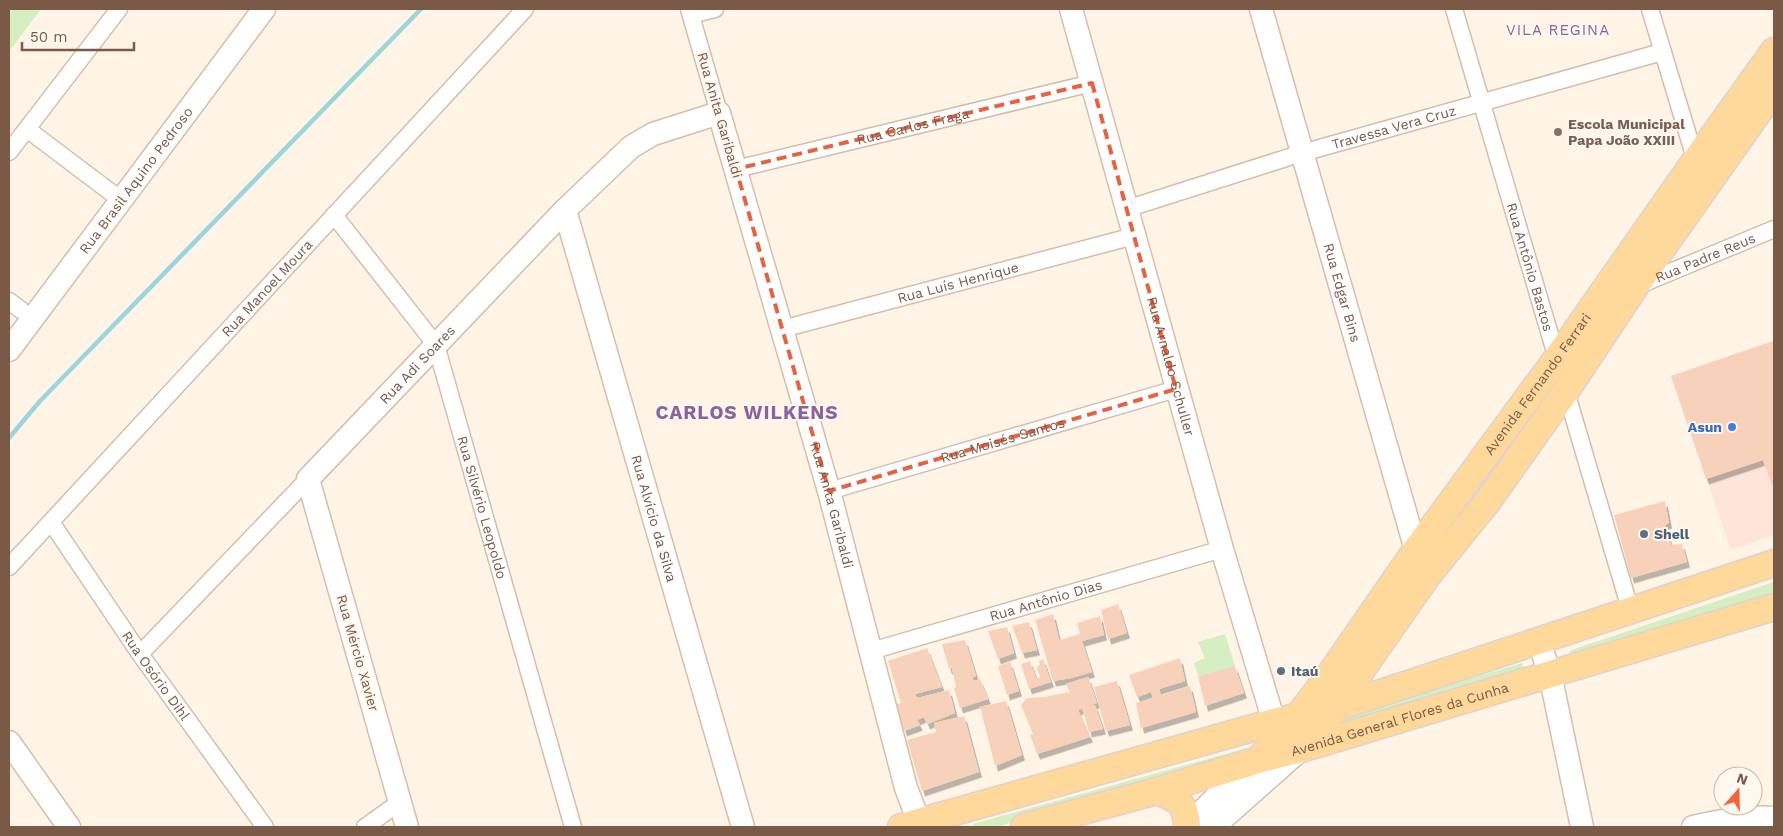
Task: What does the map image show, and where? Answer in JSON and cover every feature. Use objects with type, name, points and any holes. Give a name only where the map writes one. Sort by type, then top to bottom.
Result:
[{"type":"main road","name":"Avenida Fernando Ferrari","points":[[1258,760],[1286,719],[1331,673],[1416,550],[1557,358],[1694,160],[1774,51]]},
{"type":"main road","name":"Avenida Fernando Ferrari","points":[[1301,749],[1335,708],[1428,575],[1488,501],[1566,391],[1635,287],[1774,90]]},
{"type":"main road","name":"Avenida General Flores da Cunha","points":[[914,826],[1286,719],[1335,708],[1631,612],[1774,563]]},
{"type":"main road","name":"Avenida General Flores da Cunha","points":[[1024,827],[1301,749],[1774,606]]},
{"type":"main road","points":[[1157,791],[1177,799],[1182,804],[1186,814],[1187,827]]},
{"type":"street","points":[[9,152],[119,9]]},
{"type":"street","name":"Rua Brasil Aquino Pedroso","points":[[9,350],[249,9]]},
{"type":"street","name":"Rua Brasil Aquino Pedroso","points":[[13,312],[116,196],[264,9]]},
{"type":"street","name":"Rua Manoel Moura","points":[[9,567],[525,9]]},
{"type":"street","points":[[690,12],[715,9]]},
{"type":"street","name":"Rua Arnaldo Schuller","points":[[1071,9],[1222,549],[1286,719]]},
{"type":"street","name":"Rua Edgar Bins","points":[[1260,9],[1416,550],[1428,575]]},
{"type":"street","name":"Rua Antônio Bastos","points":[[1454,9],[1631,612]]},
{"type":"street","points":[[1650,9],[1694,160],[1707,184]]},
{"type":"street","name":"Rua Anita Garibaldi","points":[[690,12],[829,491],[906,788],[914,826]]},
{"type":"street","name":"Travessa Vera Cruz","points":[[1126,209],[1302,153],[1662,52]]},
{"type":"street","name":"Rua Carlos Fraga","points":[[736,169],[1092,83]]},
{"type":"street","name":"Rua Adi Soares","points":[[140,654],[565,210],[631,147],[652,134],[719,113]]},
{"type":"street","points":[[27,129],[116,196]]},
{"type":"street","name":"Rua Alvício da Silva","points":[[565,210],[742,827]]},
{"type":"street","name":"Rua Silvério Leopoldo","points":[[334,215],[436,345],[573,827]]},
{"type":"street","name":"Rua Padre Reus","points":[[1635,287],[1774,229]]},
{"type":"street","name":"Rua Luís Henrique","points":[[782,329],[1134,236]]},
{"type":"street","name":"Rua Moisés Santos","points":[[829,491],[1176,389]]},
{"type":"street","name":"Rua Mércio Xavier","points":[[308,479],[407,827]]},
{"type":"street","name":"Rua Osório Dihl","points":[[51,522],[140,654],[265,827]]},
{"type":"street","name":"Rua Antônio Dias","points":[[871,651],[1222,549]]},
{"type":"street","points":[[1539,642],[1550,674],[1582,827]]},
{"type":"street","points":[[9,742],[69,827]]},
{"type":"street","points":[[1213,827],[1301,749]]},
{"type":"street","points":[[1187,827],[1230,783],[1258,760]]},
{"type":"street","points":[[365,827],[400,802]]},
{"type":"street","points":[[1693,827],[1718,821],[1745,818],[1774,818]]},
{"type":"highlighted area","points":[[1092,83],[1176,389],[829,491],[736,169]]},
{"type":"shaded area","name":"Asun","points":[[1773,341],[1774,535],[1731,550],[1671,376]]},
{"type":"green space","points":[[9,9],[41,9],[9,52]]},
{"type":"green space","points":[[1774,582],[1774,592],[1561,664],[1571,650]]},
{"type":"green space","points":[[1225,634],[1235,666],[1198,676],[1194,663],[1205,658],[1198,642]]},
{"type":"green space","points":[[1522,663],[1525,672],[1340,729],[1342,717]]},
{"type":"green space","points":[[1269,742],[1259,754],[996,827],[974,827],[973,824]]},
{"type":"building","name":"Asun","points":[[1773,341],[1774,491],[1763,460],[1706,479],[1671,376]]},
{"type":"building","name":"Shell","points":[[1665,501],[1669,523],[1665,525],[1671,545],[1682,544],[1687,562],[1631,578],[1614,515]]},
{"type":"building","points":[[1118,604],[1127,633],[1108,639],[1101,610]]},
{"type":"building","points":[[1053,614],[1059,640],[1080,634],[1077,623],[1100,616],[1104,635],[1082,641],[1092,672],[1053,681],[1035,620]]},
{"type":"building","points":[[1029,622],[1037,650],[1022,653],[1012,626]]},
{"type":"building","points":[[1007,627],[1014,653],[998,659],[988,631]]},
{"type":"building","points":[[965,640],[976,676],[972,678],[974,681],[980,679],[988,699],[960,708],[954,688],[956,687],[952,668],[949,669],[942,644]]},
{"type":"building","points":[[927,648],[942,687],[915,694],[917,698],[949,690],[955,713],[927,724],[924,717],[917,720],[920,725],[904,731],[896,704],[901,703],[888,661]]},
{"type":"building","points":[[1180,658],[1185,681],[1159,689],[1161,695],[1190,686],[1196,712],[1141,728],[1136,703],[1153,698],[1151,692],[1137,697],[1129,675]]},
{"type":"building","points":[[1043,659],[1051,682],[1029,689],[1021,664],[1030,661],[1036,678],[1041,677],[1037,670],[1040,665],[1039,661]]},
{"type":"building","points":[[1010,662],[1019,691],[1007,695],[998,666]]},
{"type":"building","points":[[1235,666],[1244,693],[1205,706],[1198,676]]},
{"type":"building","points":[[1088,677],[1097,703],[1078,710],[1090,737],[1037,754],[1030,735],[1033,734],[1021,705],[1027,698],[1070,692],[1066,684]]},
{"type":"building","points":[[1117,681],[1130,725],[1106,731],[1094,687]]},
{"type":"building","points":[[1006,701],[1022,755],[995,766],[980,707]]},
{"type":"building","points":[[1095,705],[1103,729],[1089,732],[1082,708]]},
{"type":"building","points":[[964,716],[979,772],[922,791],[907,740],[936,732],[934,723]]},
{"type":"waterway","points":[[9,438],[40,401],[421,9]]},
{"type":"place","name":"Escola Municipal Papa João XXIII","points":[[1558,132]]},
{"type":"place","name":"Asun","points":[[1732,427]]},
{"type":"place","name":"Shell","points":[[1644,534]]},
{"type":"place","name":"Itaú","points":[[1281,671]]},
{"type":"district","name":"VILA REGINA","points":[[1558,30]]},
{"type":"district","name":"CARLOS WILKENS","points":[[747,412]]}]
